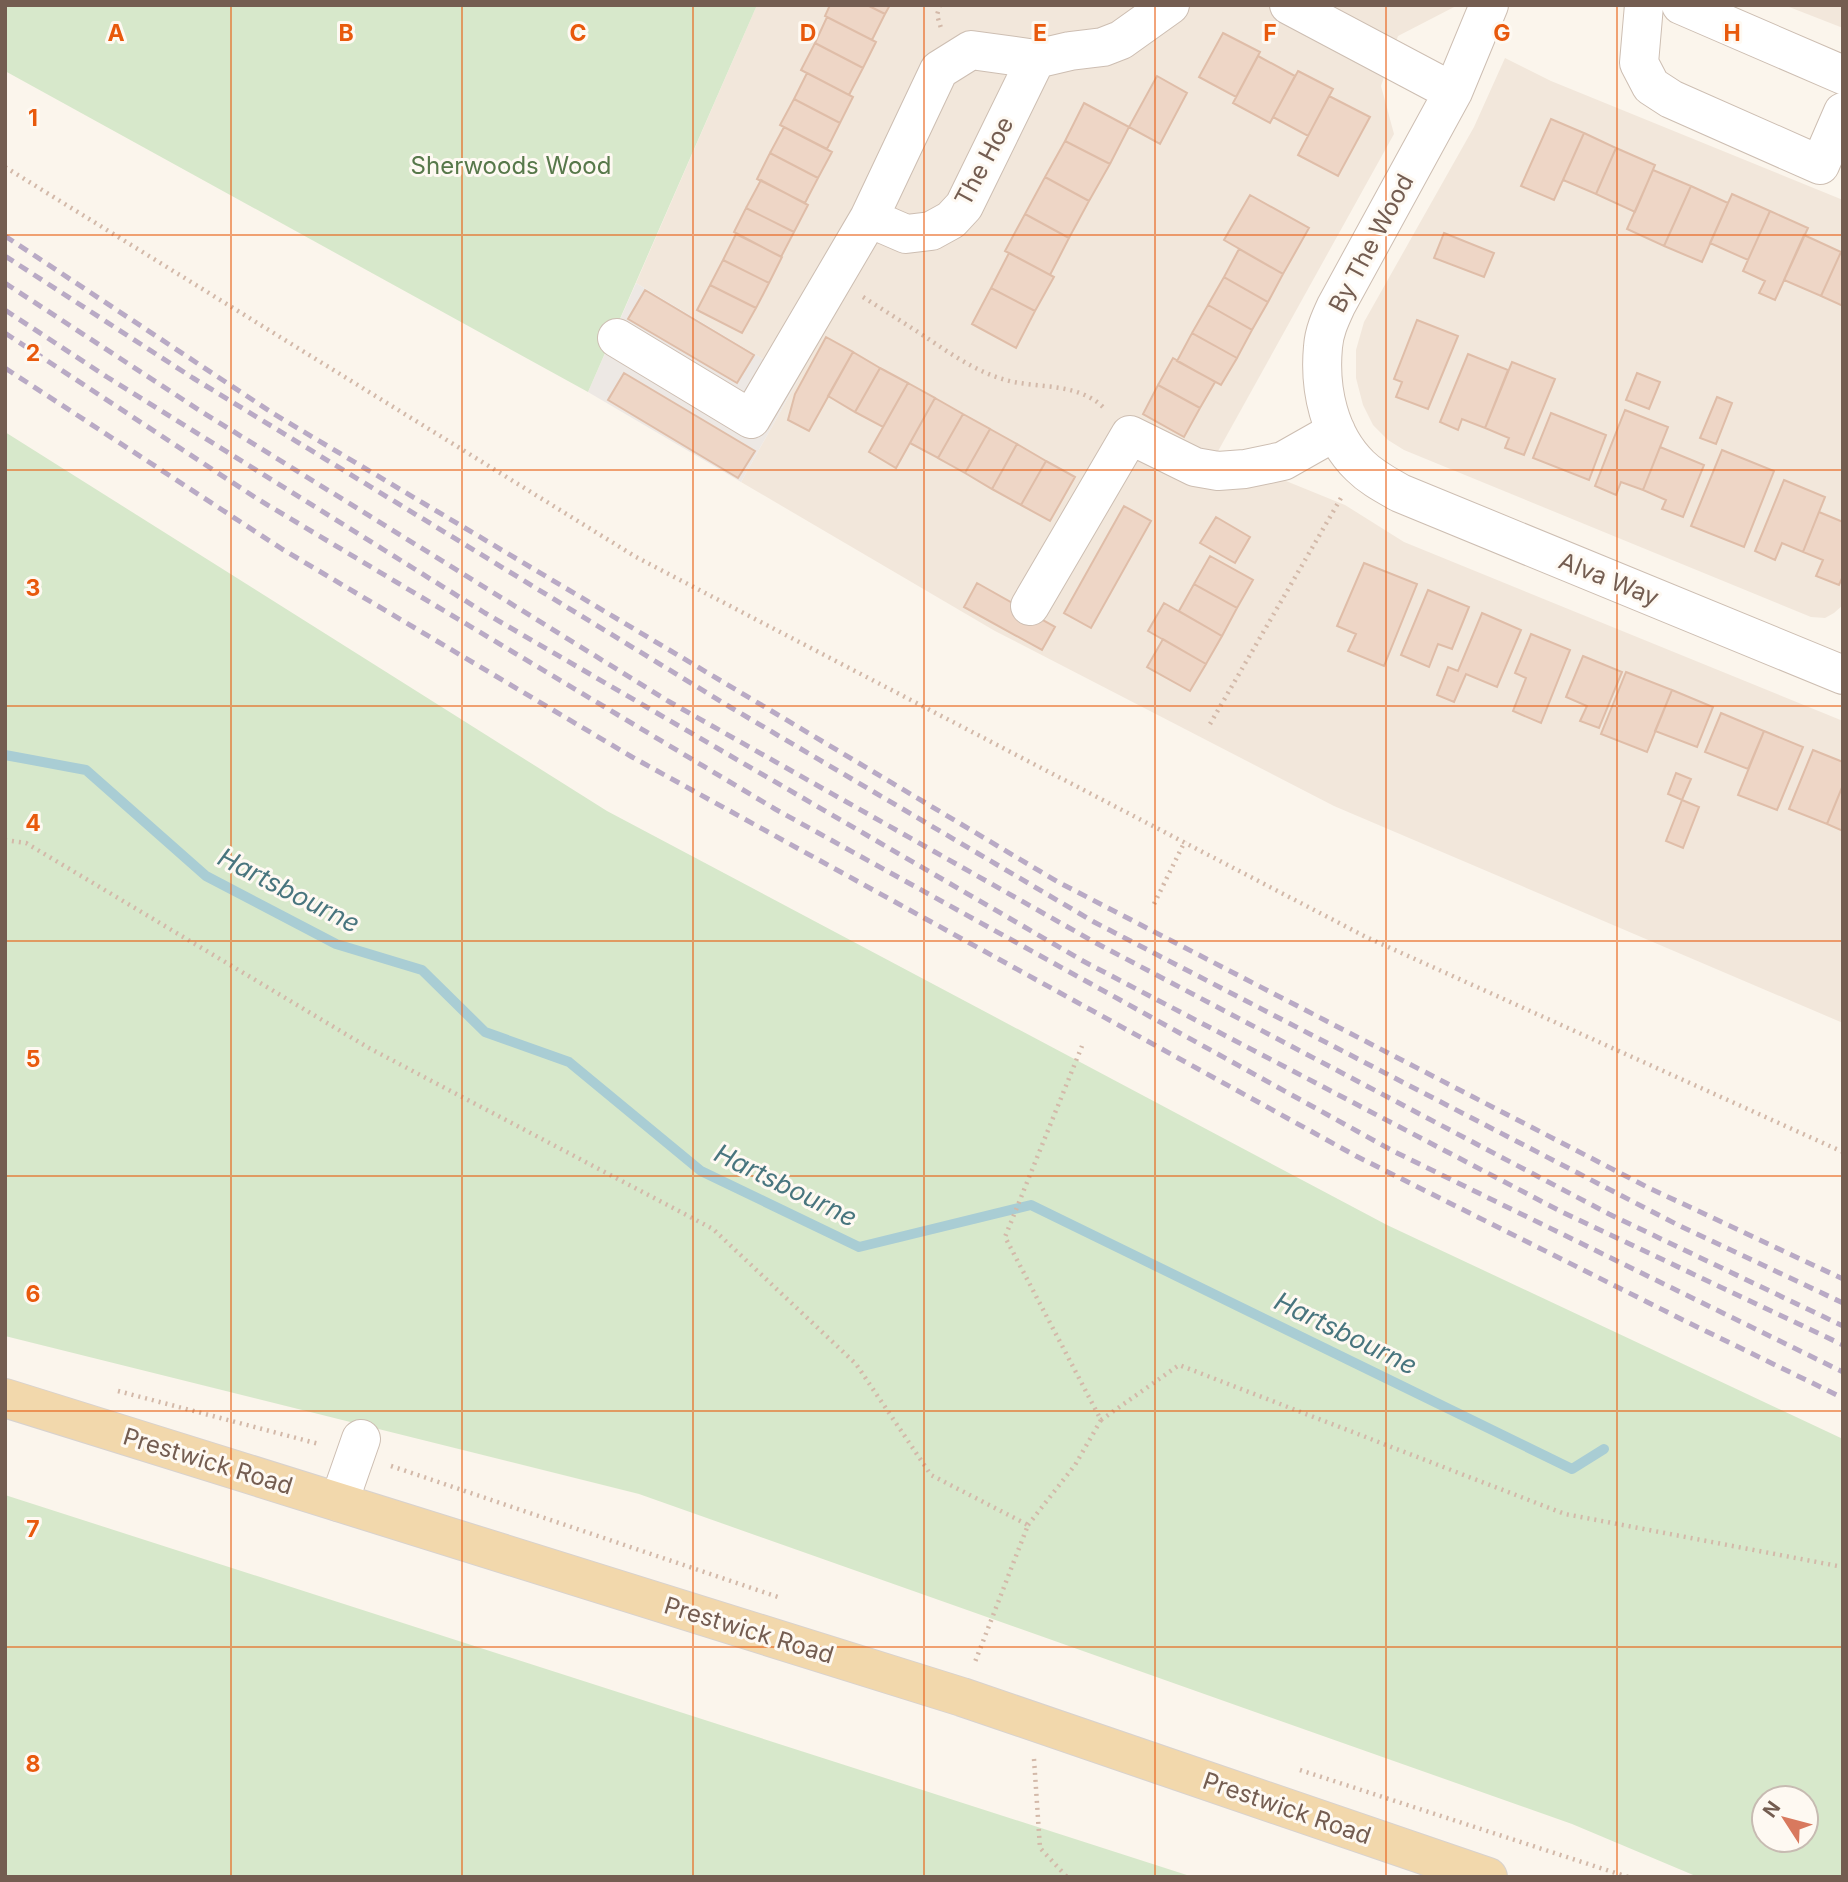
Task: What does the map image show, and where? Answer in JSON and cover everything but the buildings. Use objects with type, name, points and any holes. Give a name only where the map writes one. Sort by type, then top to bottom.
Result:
[{"type":"main road","name":"Prestwick Road","points":[[5,1398],[962,1697],[1488,1877]]},
{"type":"street","points":[[617,338],[751,419],[869,218],[939,70],[971,50],[1036,60],[1070,51],[1103,47],[1121,40],[1170,5]]},
{"type":"street","points":[[1289,5],[1453,92]]},
{"type":"street","name":"By The Wood","points":[[1368,473],[1346,449],[1328,410],[1323,383],[1323,346],[1328,324],[1453,92],[1489,5]]},
{"type":"street","points":[[1644,5],[1639,63],[1651,86],[1671,99],[1831,170],[1843,112]]},
{"type":"street","points":[[1681,5],[1843,75]]},
{"type":"street","name":"The Hoe","points":[[869,218],[906,234],[931,231],[951,220],[964,206],[1036,60]]},
{"type":"street","points":[[1030,606],[1130,435],[1195,467],[1217,471],[1245,470],[1283,461],[1336,431]]},
{"type":"street","name":"Alva Way","points":[[1368,473],[1400,493],[1843,675]]},
{"type":"street","points":[[339,1502],[358,1446]]},
{"type":"path","points":[[5,167],[636,557],[1366,937],[1843,1152]]},
{"type":"path","points":[[834,278],[985,373],[1013,382],[1072,389],[1101,405],[1130,435]]},
{"type":"path","points":[[1210,724],[1368,473]]},
{"type":"path","points":[[5,840],[26,843],[369,1048],[713,1229],[856,1364],[931,1475],[1028,1525]]},
{"type":"path","points":[[1154,904],[1185,841]]},
{"type":"path","points":[[1082,1046],[1005,1237],[1101,1420]]},
{"type":"path","points":[[974,1663],[1028,1525],[1075,1465],[1101,1420],[1179,1365],[1565,1514],[1843,1567]]},
{"type":"path","points":[[114,1390],[358,1446],[790,1601]]},
{"type":"path","points":[[1031,1721],[1040,1848],[1067,1877]]},
{"type":"shaded area","points":[[757,5],[1458,5],[1398,36],[1381,86],[1394,134],[1217,453],[1345,505],[1404,542],[1843,721],[1843,1023],[1334,806],[995,631],[741,482],[798,380],[636,283]]},
{"type":"shaded area","points":[[1784,5],[1843,5],[1843,28]]},
{"type":"shaded area","points":[[1505,58],[1551,81],[1843,200],[1843,605],[1834,613],[1825,618],[1811,617],[1404,450],[1388,440],[1373,425],[1363,405],[1356,378],[1356,350],[1364,322],[1474,127]]},
{"type":"shaded area","points":[[636,283],[798,380],[741,482],[588,392]]},
{"type":"green space","name":"Sherwoods Wood","points":[[5,5],[757,5],[588,392],[5,71]]},
{"type":"green space","points":[[5,432],[607,811],[1387,1225],[1843,1439],[1843,1877],[1698,1877],[1572,1824],[639,1494],[5,1336]]},
{"type":"green space","points":[[5,1495],[1193,1877],[5,1877]]},
{"type":"waterway","name":"Hartsbourne","points":[[5,755],[86,770],[206,876],[336,944],[422,970],[485,1032],[569,1062],[701,1171],[859,1247],[1031,1205],[1572,1469],[1604,1449]]},
{"type":"railway","points":[[5,236],[274,414],[1058,882],[1647,1187],[1843,1279]]},
{"type":"railway","points":[[5,256],[193,378],[730,707],[1094,922],[1678,1225],[1843,1303]]},
{"type":"railway","points":[[5,283],[202,412],[668,701],[1096,943],[1609,1214],[1843,1326]]},
{"type":"railway","points":[[5,310],[107,377],[485,613],[1083,961],[1560,1211],[1843,1345]]},
{"type":"railway","points":[[5,333],[256,498],[775,809],[1393,1151],[1843,1372]]},
{"type":"railway","points":[[5,368],[282,549],[632,757],[1356,1156],[1843,1398]]}]
